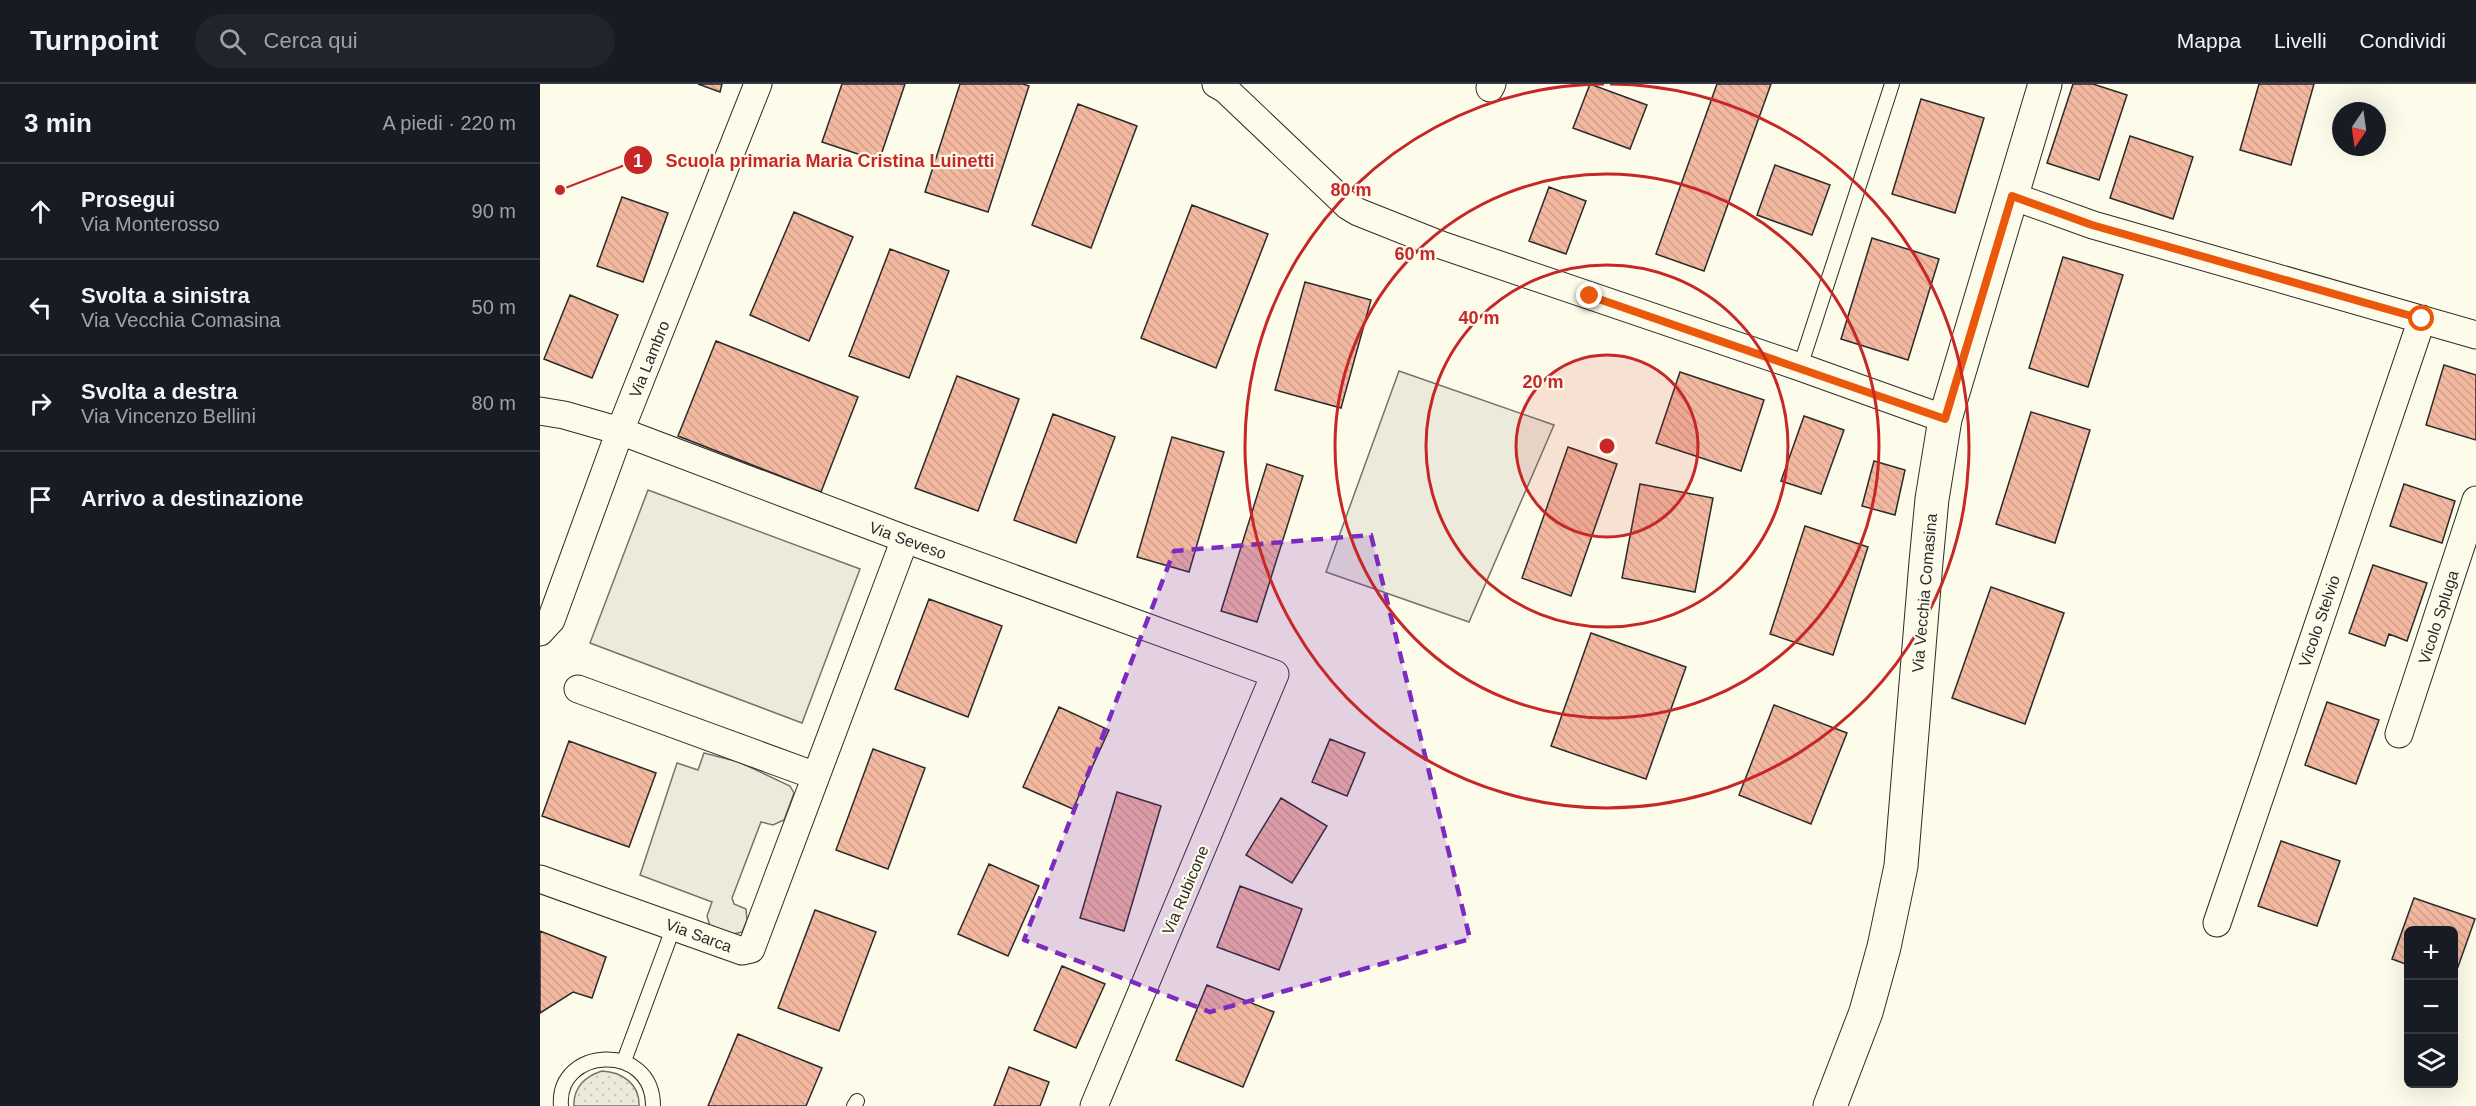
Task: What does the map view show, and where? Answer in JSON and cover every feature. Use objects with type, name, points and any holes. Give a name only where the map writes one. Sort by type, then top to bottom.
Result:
[{"type":"street","name":"Via Lambro","points":[[540,632],[551,620],[555,610],[620,431],[758,84]]},
{"type":"street","points":[[1216,84],[1225,89],[1348,206],[1358,212],[1441,245],[1800,367],[1945,419]]},
{"type":"street","name":"Via Vecchia Comasina","points":[[1830,1106],[1866,1012],[1884,947],[1900,866],[1932,500],[1945,419],[2045,84]]},
{"type":"street","points":[[2012,196],[2092,225],[2476,335]]},
{"type":"street","name":"Vicolo Stelvio","points":[[2217,923],[2422,319]]},
{"type":"street","name":"Via Seveso","points":[[540,411],[564,415],[620,431],[905,539],[1275,674]]},
{"type":"street","name":"Vicolo Spluga","points":[[2399,734],[2476,500]]},
{"type":"street","name":"Via Sarca","points":[[540,879],[742,951],[751,950],[905,539]]},
{"type":"street","name":"Via Rubicone","points":[[1094,1106],[1275,674]]},
{"type":"street","points":[[578,689],[816,776]]},
{"type":"lane","points":[[1800,367],[1892,84]]},
{"type":"lane","points":[[624,1061],[674,927]]},
{"type":"lane","points":[[561,1106],[564,1086],[572,1074],[583,1065],[603,1059],[624,1061],[638,1070],[648,1082],[653,1096],[653,1106]]},
{"type":"highlighted area","points":[[1371,535],[1470,939],[1210,1012],[1024,940],[1174,551]]},
{"type":"shaded area","points":[[1399,371],[1554,425],[1469,622],[1326,572]]},
{"type":"shaded area","points":[[648,490],[860,569],[802,723],[590,643]]},
{"type":"shaded area","points":[[704,753],[739,762],[790,786],[794,793],[784,820],[773,825],[761,822],[732,898],[734,904],[746,909],[747,920],[742,932],[733,934],[710,926],[707,916],[712,902],[640,875],[677,763],[698,770]]},
{"type":"shaded area","points":[[602,1071],[616,1074],[628,1081],[636,1091],[639,1106],[574,1106],[576,1093],[582,1083]]},
{"type":"building","points":[[698,84],[722,84],[720,92]]},
{"type":"building","points":[[842,84],[905,84],[879,161],[822,142]]},
{"type":"building","points":[[960,84],[1023,84],[1029,86],[988,212],[925,192]]},
{"type":"building","points":[[1590,84],[1647,105],[1630,149],[1573,128]]},
{"type":"building","points":[[1717,84],[1771,84],[1704,271],[1656,254]]},
{"type":"building","points":[[2073,84],[2093,84],[2127,95],[2099,180],[2047,163]]},
{"type":"building","points":[[2259,84],[2314,84],[2291,165],[2240,150]]},
{"type":"building","points":[[1921,99],[1984,118],[1955,213],[1892,194]]},
{"type":"building","points":[[1078,104],[1137,126],[1091,248],[1032,225]]},
{"type":"building","points":[[2130,136],[2193,157],[2173,219],[2110,198]]},
{"type":"building","points":[[1775,165],[1830,185],[1812,235],[1757,215]]},
{"type":"building","points":[[1549,187],[1586,201],[1566,254],[1529,241]]},
{"type":"building","points":[[622,197],[668,213],[643,282],[597,266]]},
{"type":"building","points":[[1192,205],[1268,234],[1216,368],[1141,338]]},
{"type":"building","points":[[794,212],[853,237],[809,341],[750,315]]},
{"type":"building","points":[[1872,238],[1939,259],[1908,360],[1841,339]]},
{"type":"building","points":[[890,249],[949,271],[909,378],[849,356]]},
{"type":"building","points":[[2063,257],[2123,275],[2088,387],[2029,368]]},
{"type":"building","points":[[1305,282],[1371,300],[1341,408],[1275,390]]},
{"type":"building","points":[[570,295],[618,315],[592,378],[544,359]]},
{"type":"building","points":[[716,341],[858,397],[821,492],[678,436]]},
{"type":"building","points":[[2444,365],[2476,375],[2476,440],[2426,425]]},
{"type":"building","points":[[1680,372],[1764,400],[1741,471],[1656,443]]},
{"type":"building","points":[[957,376],[1019,399],[978,511],[915,488]]},
{"type":"building","points":[[2031,412],[2090,430],[2055,543],[1996,524]]},
{"type":"building","points":[[1053,414],[1115,437],[1076,543],[1014,520]]},
{"type":"building","points":[[1804,416],[1844,430],[1821,494],[1781,481]]},
{"type":"building","points":[[1172,437],[1224,452],[1189,572],[1137,557]]},
{"type":"building","points":[[1568,447],[1617,464],[1571,596],[1522,578]]},
{"type":"building","points":[[1874,461],[1905,470],[1895,515],[1862,506]]},
{"type":"building","points":[[1267,464],[1303,476],[1257,622],[1221,611]]},
{"type":"building","points":[[1640,484],[1713,498],[1695,592],[1622,578]]},
{"type":"building","points":[[2404,484],[2455,501],[2442,543],[2390,526]]},
{"type":"building","points":[[1805,526],[1868,547],[1833,655],[1770,634]]},
{"type":"building","points":[[2373,565],[2427,583],[2407,641],[2389,634],[2385,646],[2349,633]]},
{"type":"building","points":[[1991,587],[2064,613],[2025,724],[1952,698]]},
{"type":"building","points":[[929,599],[1002,626],[968,717],[895,689]]},
{"type":"building","points":[[1591,633],[1686,667],[1646,779],[1551,746]]},
{"type":"building","points":[[2327,702],[2379,720],[2356,784],[2305,765]]},
{"type":"building","points":[[1774,705],[1847,733],[1811,824],[1739,795]]},
{"type":"building","points":[[1059,707],[1109,730],[1073,809],[1023,787]]},
{"type":"building","points":[[1330,739],[1365,753],[1347,796],[1312,782]]},
{"type":"building","points":[[569,741],[656,773],[629,847],[542,816]]},
{"type":"building","points":[[873,749],[925,768],[888,869],[836,850]]},
{"type":"building","points":[[1117,792],[1161,806],[1124,931],[1080,918]]},
{"type":"building","points":[[1281,798],[1327,826],[1292,883],[1246,855]]},
{"type":"building","points":[[2281,841],[2340,861],[2317,926],[2258,906]]},
{"type":"building","points":[[989,864],[1039,886],[1008,956],[958,934]]},
{"type":"building","points":[[1240,886],[1302,909],[1279,970],[1217,947]]},
{"type":"building","points":[[2414,898],[2475,919],[2458,967],[2458,926],[2404,926],[2404,964],[2392,959]]},
{"type":"building","points":[[815,910],[876,932],[839,1031],[778,1008]]},
{"type":"building","points":[[540,931],[606,957],[592,998],[573,992],[540,1013]]},
{"type":"building","points":[[1062,966],[1105,984],[1076,1048],[1034,1030]]},
{"type":"building","points":[[1207,985],[1274,1012],[1243,1087],[1176,1060]]},
{"type":"building","points":[[738,1034],[822,1068],[806,1106],[708,1106]]},
{"type":"building","points":[[1009,1067],[1049,1082],[1040,1106],[994,1106]]},
{"type":"place","name":"Scuola primaria Maria Cristina Luinetti","points":[[560,190]]},
{"type":"route","points":[[1590,296],[1945,419],[2012,196],[2092,225],[2422,319]]}]
